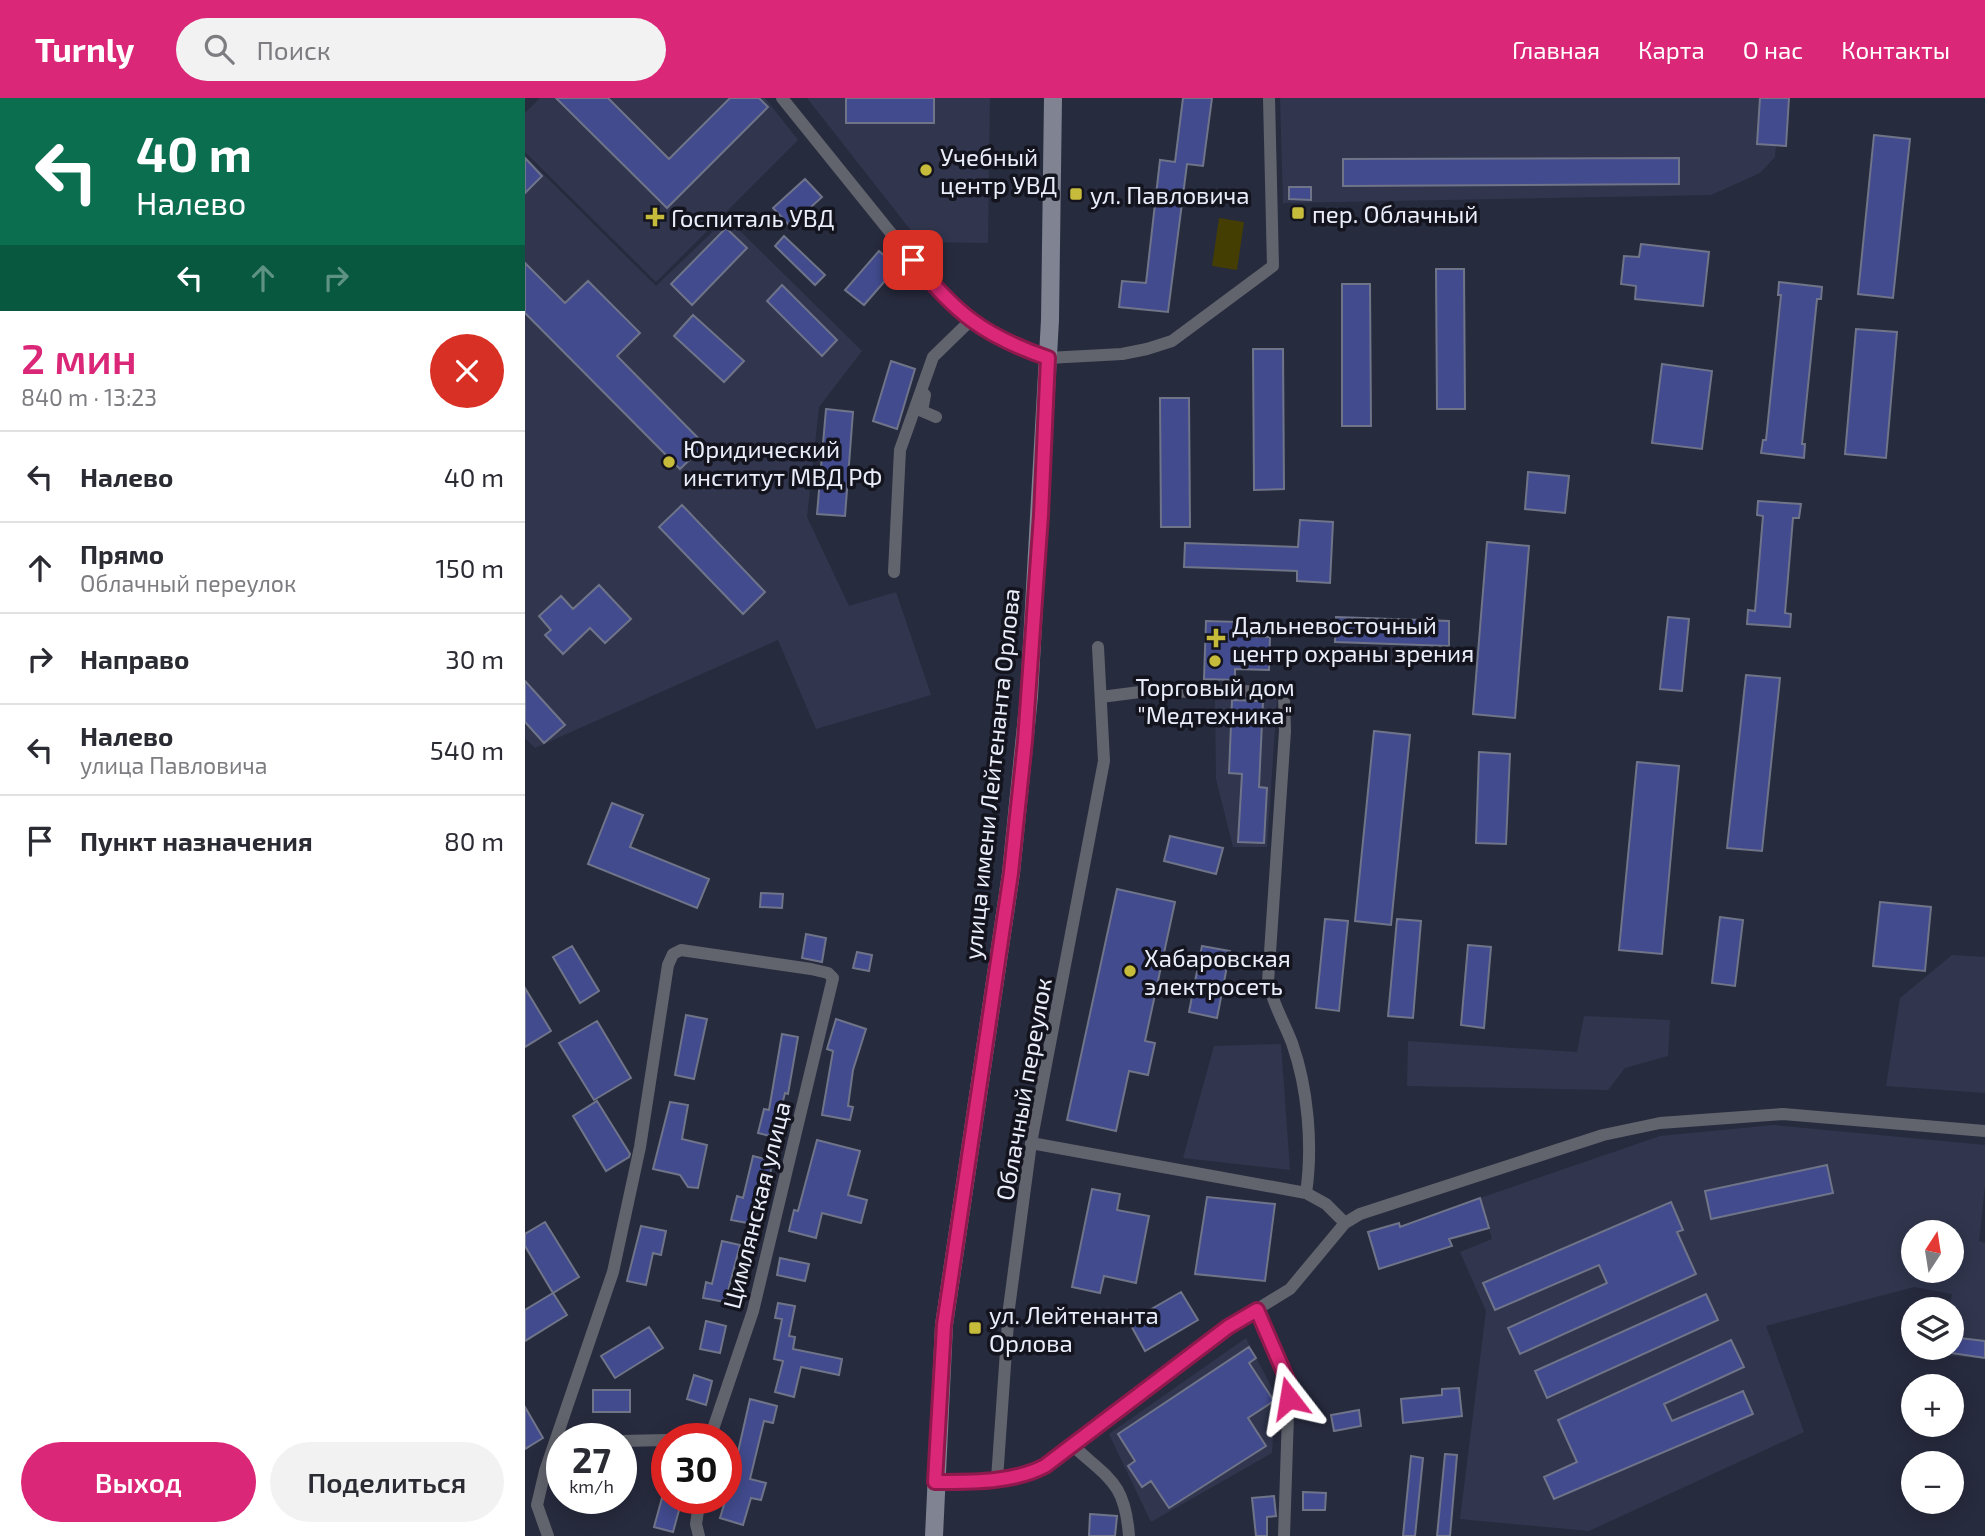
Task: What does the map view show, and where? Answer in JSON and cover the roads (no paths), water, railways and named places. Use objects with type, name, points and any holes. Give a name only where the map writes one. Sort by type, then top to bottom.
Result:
[{"type":"main road","name":"улица имени Лейтенанта Орлова","points":[[934,1536],[944,1325],[1011,873],[1025,741],[1041,515],[1048,358],[1053,98]]},
{"type":"street","points":[[782,98],[932,284],[970,321],[1002,341],[1048,358],[1136,352],[1172,341],[1273,266],[1269,98]]},
{"type":"street","points":[[894,572],[900,450],[933,357],[970,321]]},
{"type":"street","points":[[933,357],[922,411],[936,417]]},
{"type":"street","name":"Облачный переулок","points":[[997,1479],[1011,1294],[1031,1143],[1104,761],[1098,647]]},
{"type":"street","points":[[1101,698],[1140,692],[1271,691],[1284,695],[1285,731],[1268,982],[1272,1002],[1291,1042],[1304,1087],[1308,1148],[1306,1193]]},
{"type":"street","name":"Цимлянская улица","points":[[545,1472],[613,1272],[640,1147],[670,957],[681,950],[811,969],[828,973],[833,978],[753,1311],[715,1423]]},
{"type":"street","points":[[935,1482],[997,1479],[1029,1474],[1072,1445],[1228,1327],[1290,1289],[1345,1223],[1360,1214],[1603,1135],[1660,1123],[1783,1114],[1985,1131]]},
{"type":"street","points":[[1031,1143],[1306,1193],[1326,1205],[1345,1223]]},
{"type":"street","points":[[1257,1310],[1289,1384],[1284,1536]]},
{"type":"street","points":[[1072,1445],[1115,1483],[1124,1498],[1129,1536]]},
{"type":"street","points":[[545,1472],[537,1505],[548,1536]]},
{"type":"street","points":[[698,1514],[696,1524],[699,1536]]},
{"type":"place","name":"Учебный центр УВД","points":[[926,170]]},
{"type":"place","name":"ул. Павловича","points":[[1076,194]]},
{"type":"place","name":"пер. Облачный","points":[[1298,213]]},
{"type":"place","name":"Госпиталь УВД","points":[[655,217]]},
{"type":"place","name":"Юридический институт МВД РФ","points":[[669,462]]},
{"type":"place","name":"Дальневосточный центр охраны зрения","points":[[1216,638]]},
{"type":"place","name":"Торговый дом \"Медтехника\"","points":[[1215,661]]},
{"type":"place","name":"Хабаровская электросеть","points":[[1130,971]]},
{"type":"place","name":"ул. Лейтенанта Орлова","points":[[975,1328]]}]
